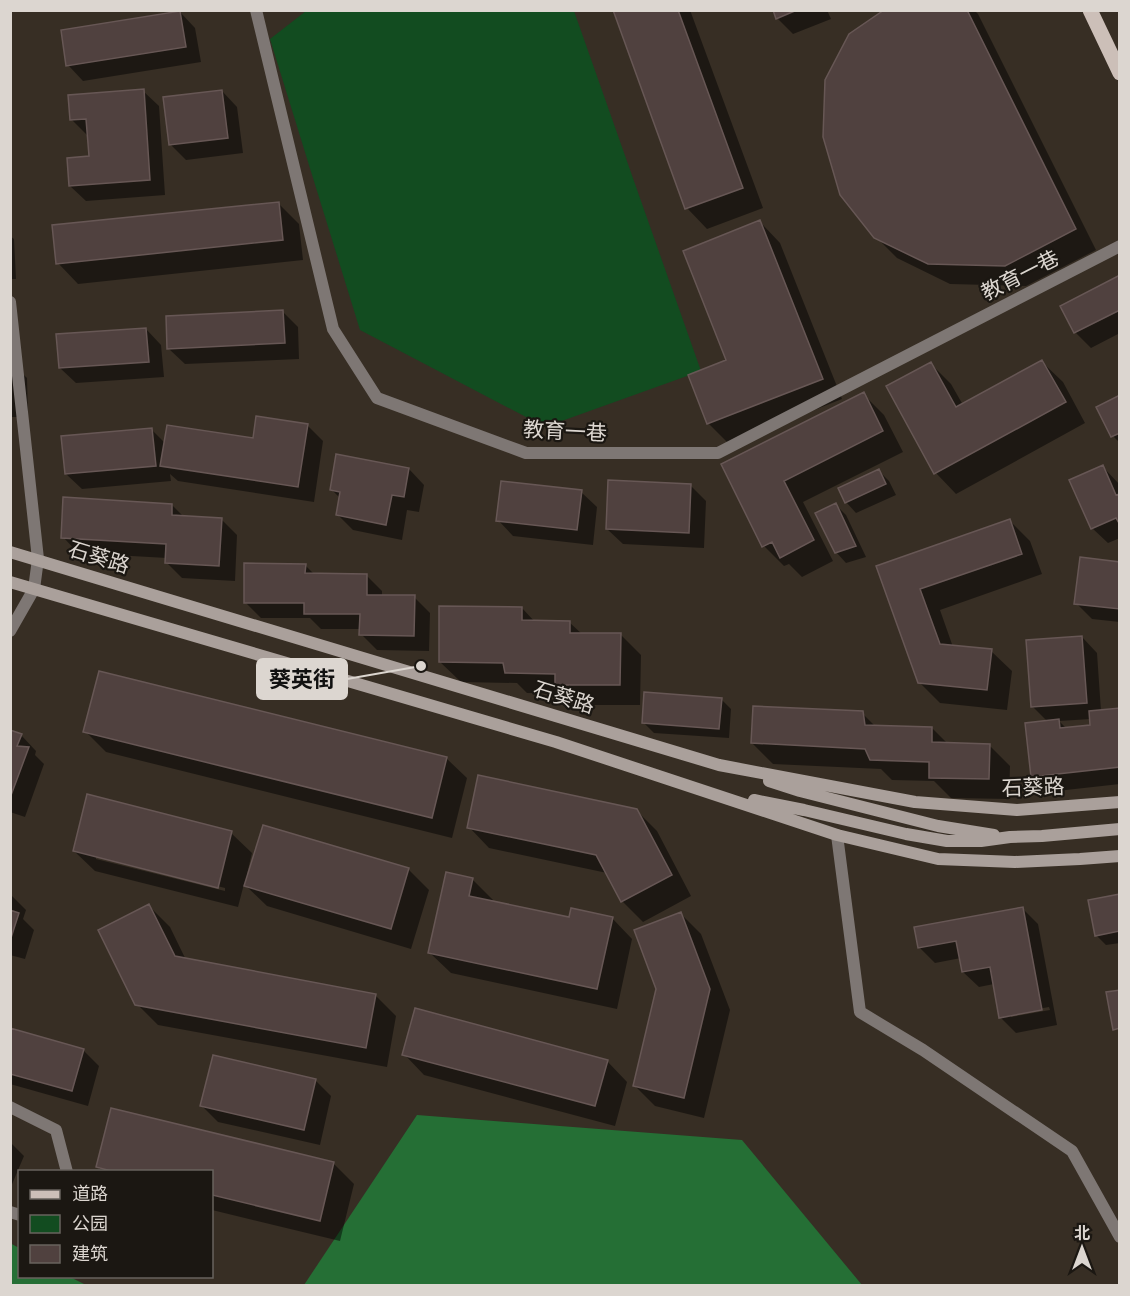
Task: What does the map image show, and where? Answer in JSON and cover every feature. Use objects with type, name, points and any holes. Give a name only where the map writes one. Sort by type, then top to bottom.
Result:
[{"type":"main road","points":[[1090,10],[1119,74]]},
{"type":"main road","name":"石葵路","points":[[10,552],[719,765],[915,802],[1017,810],[1119,802]]},
{"type":"main road","points":[[10,582],[556,742],[837,835],[938,859],[1015,862],[1119,856]]},
{"type":"main road","points":[[719,765],[800,791],[938,826],[1010,837]]},
{"type":"main road","points":[[712,793],[947,841],[981,841],[1119,829]]},
{"type":"street","name":"教育一巷","points":[[256,10],[333,329],[377,398],[526,453],[718,453],[1119,246]]},
{"type":"street","points":[[10,302],[38,559],[34,589],[10,631]]},
{"type":"street","points":[[837,835],[860,1012],[923,1050],[1072,1152],[1119,1237]]},
{"type":"street","points":[[10,1107],[56,1130],[66,1170]]},
{"type":"green space","points":[[306,11],[574,11],[701,371],[545,427],[360,330],[270,39]]},
{"type":"green space","points":[[417,1115],[742,1140],[862,1285],[304,1285]]},
{"type":"green space","points":[[10,1243],[18,1247],[18,1278],[72,1278],[86,1285],[11,1285]]},
{"type":"building","points":[[613,10],[678,10],[743,188],[685,209]]},
{"type":"building","points":[[773,10],[797,10],[776,19]]},
{"type":"building","points":[[884,10],[967,10],[1076,229],[1005,266],[928,264],[874,238],[840,195],[823,137],[825,80],[849,34]]},
{"type":"building","points":[[180,11],[186,47],[66,66],[61,30]]},
{"type":"building","points":[[144,89],[150,180],[69,186],[67,158],[89,156],[86,119],[70,120],[68,95]]},
{"type":"building","points":[[222,90],[228,138],[169,145],[163,97]]},
{"type":"building","points":[[279,202],[283,240],[56,264],[52,225]]},
{"type":"building","points":[[760,220],[823,379],[707,424],[688,375],[726,360],[683,251]]},
{"type":"building","points":[[1120,275],[1120,310],[1074,333],[1060,306]]},
{"type":"building","points":[[283,310],[285,343],[167,349],[166,316]]},
{"type":"building","points":[[146,328],[149,362],[59,368],[56,334]]},
{"type":"building","points":[[1042,360],[1066,402],[934,474],[886,386],[931,362],[956,407]]},
{"type":"building","points":[[864,392],[883,431],[784,481],[814,540],[780,558],[772,542],[762,547],[721,464]]},
{"type":"building","points":[[1120,395],[1120,433],[1111,437],[1096,407]]},
{"type":"building","points":[[256,416],[308,424],[298,487],[160,466],[167,425],[253,438]]},
{"type":"building","points":[[152,428],[156,466],[65,474],[61,436]]},
{"type":"building","points":[[336,454],[409,468],[404,497],[392,495],[386,525],[336,515],[340,492],[330,490]]},
{"type":"building","points":[[1103,465],[1116,495],[1120,494],[1120,525],[1116,518],[1091,529],[1069,480]]},
{"type":"building","points":[[879,469],[886,484],[845,503],[838,488]]},
{"type":"building","points":[[608,480],[691,484],[689,533],[606,529]]},
{"type":"building","points":[[501,481],[582,490],[577,530],[496,521]]},
{"type":"building","points":[[63,497],[172,504],[172,515],[222,518],[219,566],[165,563],[166,544],[61,538]]},
{"type":"building","points":[[836,503],[856,546],[835,553],[815,513]]},
{"type":"building","points":[[1010,519],[1022,554],[920,589],[940,644],[992,649],[987,690],[918,683],[876,566]]},
{"type":"building","points":[[1080,557],[1120,562],[1120,609],[1074,604]]},
{"type":"building","points":[[244,563],[306,564],[305,573],[367,574],[367,595],[415,595],[414,636],[359,635],[360,614],[304,614],[304,603],[244,603]]},
{"type":"building","points":[[439,606],[522,607],[522,620],[570,621],[570,633],[621,633],[620,685],[555,685],[555,674],[505,673],[503,663],[439,662]]},
{"type":"building","points":[[1082,636],[1087,703],[1031,707],[1026,640]]},
{"type":"building","points":[[99,671],[447,757],[432,818],[83,732]]},
{"type":"building","points":[[644,692],[722,698],[719,729],[642,723]]},
{"type":"building","points":[[753,706],[863,711],[865,725],[932,727],[932,742],[990,744],[989,779],[929,778],[929,762],[870,760],[865,749],[751,743]]},
{"type":"building","points":[[1120,708],[1120,767],[1031,777],[1025,723],[1059,719],[1060,728],[1090,725],[1089,711]]},
{"type":"building","points":[[10,730],[22,734],[17,746],[29,747],[10,798]]},
{"type":"building","points":[[478,775],[637,809],[672,875],[621,902],[596,855],[467,828]]},
{"type":"building","points":[[87,794],[232,831],[218,888],[73,851]]},
{"type":"building","points":[[263,825],[409,868],[391,929],[244,886]]},
{"type":"building","points":[[446,872],[473,878],[469,896],[569,917],[571,908],[613,917],[597,989],[428,953]]},
{"type":"building","points":[[1120,894],[1120,931],[1095,936],[1088,900]]},
{"type":"building","points":[[149,904],[175,956],[376,994],[366,1048],[135,1005],[98,930]]},
{"type":"building","points":[[1023,907],[1042,1010],[999,1018],[990,967],[962,972],[956,941],[918,948],[914,927]]},
{"type":"building","points":[[10,910],[19,913],[10,941]]},
{"type":"building","points":[[681,912],[710,989],[684,1098],[633,1086],[656,989],[634,930]]},
{"type":"building","points":[[1120,990],[1120,1028],[1113,1030],[1106,992]]},
{"type":"building","points":[[415,1008],[608,1060],[595,1106],[402,1055]]},
{"type":"building","points":[[10,1028],[84,1049],[72,1091],[10,1074]]},
{"type":"building","points":[[213,1055],[316,1079],[304,1130],[200,1106]]},
{"type":"building","points":[[111,1108],[334,1162],[320,1221],[213,1195],[213,1170],[107,1170],[96,1167]]},
{"type":"place","name":"葵英街","points":[[421,666]]}]
